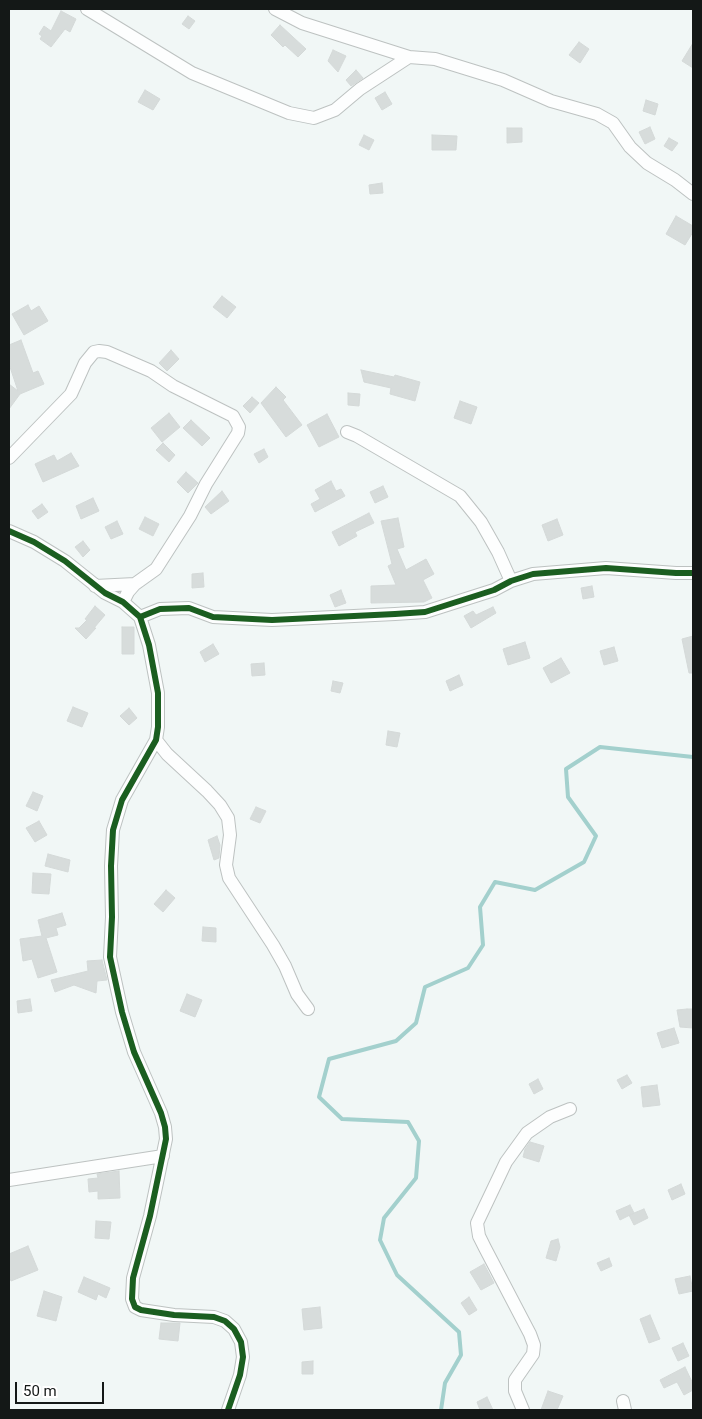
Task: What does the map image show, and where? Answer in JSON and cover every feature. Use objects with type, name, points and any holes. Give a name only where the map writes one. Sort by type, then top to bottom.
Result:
[{"type":"street","points":[[87,9],[192,73],[289,113],[314,118],[335,110],[360,89],[409,57]]},
{"type":"street","points":[[275,9],[302,23],[409,57],[435,58],[503,80],[551,101],[597,114],[613,123],[630,147],[647,164],[675,180],[693,194]]},
{"type":"street","points":[[9,458],[72,394],[85,363],[94,352],[99,350],[108,352],[151,371],[173,386],[233,416],[239,427],[238,433],[206,484],[190,516],[156,569],[135,584],[123,602]]},
{"type":"street","points":[[347,432],[460,496],[481,522],[498,552],[511,582]]},
{"type":"street","points":[[9,531],[34,542],[65,561],[95,586],[123,602],[140,616],[149,645],[158,693],[156,740],[122,800],[113,830],[111,866],[112,917],[110,958],[122,1012],[134,1052],[160,1113],[165,1127],[166,1139],[150,1216],[133,1278],[132,1299],[135,1306],[141,1310],[174,1315],[214,1317],[225,1321],[234,1329],[241,1342],[243,1357],[240,1374],[228,1410]]},
{"type":"street","points":[[140,616],[160,609],[189,608],[213,617],[272,620],[425,612],[494,590],[533,574],[606,568],[693,573]]},
{"type":"street","points":[[95,586],[135,584]]},
{"type":"street","points":[[156,740],[167,754],[220,805],[228,818],[230,835],[226,865],[229,878],[273,945],[285,966],[297,994],[308,1009]]},
{"type":"street","points":[[523,1410],[515,1391],[515,1380],[533,1354],[534,1345],[482,1242],[477,1223],[506,1162],[527,1133],[550,1117],[570,1109]]},
{"type":"street","points":[[9,1180],[163,1156]]},
{"type":"building","points":[[61,11],[76,19],[70,32],[65,29],[51,47],[40,39],[42,36],[39,34],[44,26],[51,31]]},
{"type":"building","points":[[188,16],[195,21],[189,29],[182,24]]},
{"type":"building","points":[[280,25],[306,49],[298,57],[285,45],[283,47],[271,35]]},
{"type":"building","points":[[579,42],[589,49],[580,63],[569,55]]},
{"type":"building","points":[[693,43],[693,68],[682,61]]},
{"type":"building","points":[[333,50],[346,56],[338,72],[328,61]]},
{"type":"building","points":[[356,70],[363,78],[351,86],[346,80]]},
{"type":"building","points":[[145,90],[160,99],[153,110],[138,102]]},
{"type":"building","points":[[385,92],[392,104],[382,110],[375,98]]},
{"type":"building","points":[[646,100],[658,104],[655,115],[643,111]]},
{"type":"building","points":[[650,127],[655,139],[645,144],[639,132]]},
{"type":"building","points":[[507,128],[522,128],[522,142],[507,143]]},
{"type":"building","points":[[364,135],[374,140],[369,150],[359,145]]},
{"type":"building","points":[[432,135],[457,136],[456,150],[432,150]]},
{"type":"building","points":[[669,138],[678,143],[672,151],[664,146]]},
{"type":"building","points":[[382,183],[383,193],[370,194],[369,185]]},
{"type":"building","points":[[676,216],[693,226],[693,232],[685,245],[666,234]]},
{"type":"building","points":[[222,296],[236,307],[227,318],[213,307]]},
{"type":"building","points":[[28,305],[31,311],[39,306],[48,321],[24,335],[12,314]]},
{"type":"building","points":[[21,340],[33,373],[38,371],[44,384],[20,394],[9,409],[9,384],[18,391],[9,364],[9,345]]},
{"type":"building","points":[[171,350],[179,359],[167,371],[159,363]]},
{"type":"building","points":[[361,370],[394,377],[395,375],[420,382],[415,401],[390,394],[391,388],[364,382]]},
{"type":"building","points":[[276,387],[286,397],[283,400],[302,425],[286,437],[261,403]]},
{"type":"building","points":[[348,393],[360,394],[359,406],[348,405]]},
{"type":"building","points":[[252,397],[259,403],[250,413],[243,406]]},
{"type":"building","points":[[460,401],[477,407],[471,424],[454,418]]},
{"type":"building","points":[[169,413],[180,427],[162,442],[151,428]]},
{"type":"building","points":[[327,414],[339,437],[319,447],[307,425]]},
{"type":"building","points":[[191,420],[210,438],[202,446],[183,428]]},
{"type":"building","points":[[163,443],[175,455],[169,462],[156,450]]},
{"type":"building","points":[[264,449],[268,457],[259,463],[254,454]]},
{"type":"building","points":[[71,453],[79,466],[43,482],[35,464],[54,455],[57,461]]},
{"type":"building","points":[[186,472],[198,483],[188,493],[177,482]]},
{"type":"building","points":[[331,481],[336,491],[341,489],[345,496],[315,512],[311,504],[320,499],[315,490]]},
{"type":"building","points":[[383,486],[388,497],[375,503],[370,492]]},
{"type":"building","points":[[222,491],[229,501],[211,514],[205,507]]},
{"type":"building","points":[[93,498],[99,511],[81,519],[76,506]]},
{"type":"building","points":[[42,504],[48,512],[38,519],[32,511]]},
{"type":"building","points":[[369,513],[374,523],[355,532],[357,536],[339,546],[332,532]]},
{"type":"building","points":[[145,517],[159,524],[153,536],[139,529]]},
{"type":"building","points":[[398,518],[404,547],[397,549],[406,570],[426,559],[434,574],[423,580],[432,598],[424,602],[371,603],[371,586],[396,585],[388,566],[392,564],[381,521]]},
{"type":"building","points":[[557,519],[563,535],[548,541],[542,525]]},
{"type":"building","points":[[117,521],[123,534],[111,539],[105,527]]},
{"type":"building","points":[[83,541],[90,550],[83,557],[75,547]]},
{"type":"building","points":[[203,573],[204,587],[192,588],[192,574]]},
{"type":"building","points":[[592,586],[594,597],[583,599],[581,588]]},
{"type":"building","points":[[341,590],[346,603],[335,607],[330,595]]},
{"type":"building","points":[[95,606],[105,615],[86,639],[75,628],[79,628],[87,620],[85,619]]},
{"type":"building","points":[[493,607],[496,613],[471,628],[464,616],[473,611],[476,615]]},
{"type":"building","points":[[122,627],[134,627],[134,654],[122,654]]},
{"type":"building","points":[[693,636],[693,673],[689,673],[682,639]]},
{"type":"building","points":[[525,642],[530,658],[508,665],[503,649]]},
{"type":"building","points":[[213,644],[219,654],[205,662],[200,652]]},
{"type":"building","points":[[614,647],[618,661],[604,665],[600,651]]},
{"type":"building","points":[[561,658],[570,673],[551,683],[543,668]]},
{"type":"building","points":[[264,663],[265,675],[252,676],[251,664]]},
{"type":"building","points":[[459,675],[463,685],[450,691],[446,681]]},
{"type":"building","points":[[333,681],[343,683],[340,693],[331,691]]},
{"type":"building","points":[[73,707],[88,713],[82,727],[67,721]]},
{"type":"building","points":[[129,708],[137,718],[129,725],[120,716]]},
{"type":"building","points":[[388,731],[400,733],[397,747],[386,745]]},
{"type":"building","points":[[33,792],[43,796],[37,811],[26,806]]},
{"type":"building","points":[[256,807],[266,811],[260,823],[250,819]]},
{"type":"building","points":[[39,821],[47,835],[35,842],[26,828]]},
{"type":"building","points":[[217,836],[220,845],[219,858],[214,860],[208,840]]},
{"type":"building","points":[[48,854],[70,860],[68,872],[45,866]]},
{"type":"building","points":[[33,873],[51,874],[49,894],[32,893]]},
{"type":"building","points":[[166,890],[175,898],[163,912],[154,904]]},
{"type":"building","points":[[62,913],[66,925],[56,928],[58,935],[46,938],[57,972],[38,978],[32,959],[23,961],[20,939],[42,936],[38,920]]},
{"type":"building","points":[[203,927],[216,928],[216,942],[202,941]]},
{"type":"building","points":[[102,960],[107,980],[97,981],[96,993],[74,985],[55,992],[51,980],[88,971],[87,961]]},
{"type":"building","points":[[187,994],[202,1000],[195,1017],[180,1011]]},
{"type":"building","points":[[30,999],[32,1011],[18,1013],[17,1001]]},
{"type":"building","points":[[693,1009],[693,1028],[680,1027],[677,1010]]},
{"type":"building","points":[[674,1028],[679,1043],[662,1048],[657,1033]]},
{"type":"building","points":[[627,1075],[632,1083],[622,1089],[617,1080]]},
{"type":"building","points":[[538,1079],[543,1089],[534,1094],[529,1084]]},
{"type":"building","points":[[657,1085],[660,1105],[643,1107],[641,1087]]},
{"type":"building","points":[[530,1142],[544,1146],[539,1162],[523,1157],[525,1149]]},
{"type":"building","points":[[119,1171],[120,1198],[98,1199],[98,1191],[89,1192],[88,1179],[98,1178],[97,1174]]},
{"type":"building","points":[[681,1184],[685,1194],[672,1200],[668,1190]]},
{"type":"building","points":[[630,1205],[634,1213],[620,1220],[616,1211]]},
{"type":"building","points":[[644,1209],[648,1218],[634,1225],[629,1215]]},
{"type":"building","points":[[96,1221],[111,1222],[109,1239],[95,1238]]},
{"type":"building","points":[[558,1239],[560,1247],[556,1261],[546,1258],[551,1241]]},
{"type":"building","points":[[28,1246],[38,1270],[11,1281],[9,1275],[9,1254]]},
{"type":"building","points":[[609,1258],[612,1266],[601,1271],[597,1263]]},
{"type":"building","points":[[484,1264],[494,1283],[481,1290],[470,1272]]},
{"type":"building","points":[[690,1276],[693,1291],[679,1294],[675,1279]]},
{"type":"building","points":[[84,1277],[110,1288],[106,1298],[98,1294],[96,1300],[78,1292]]},
{"type":"building","points":[[44,1291],[62,1297],[56,1321],[37,1316]]},
{"type":"building","points":[[469,1297],[477,1310],[469,1315],[461,1303]]},
{"type":"building","points":[[320,1307],[322,1328],[304,1330],[302,1309]]},
{"type":"building","points":[[650,1315],[660,1339],[649,1343],[640,1319]]},
{"type":"building","points":[[161,1323],[180,1323],[178,1341],[159,1339]]},
{"type":"building","points":[[683,1343],[689,1356],[678,1361],[672,1348]]},
{"type":"building","points":[[313,1361],[313,1374],[302,1374],[302,1362]]},
{"type":"building","points":[[685,1367],[693,1384],[693,1390],[684,1395],[677,1382],[664,1388],[660,1380]]},
{"type":"building","points":[[548,1391],[563,1396],[557,1410],[541,1410]]},
{"type":"building","points":[[487,1397],[493,1410],[480,1410],[477,1402]]},
{"type":"waterway","points":[[441,1410],[445,1383],[461,1355],[459,1332],[397,1275],[380,1240],[384,1218],[416,1178],[419,1141],[408,1122],[342,1119],[319,1097],[329,1059],[396,1041],[416,1023],[425,987],[468,968],[483,945],[480,907],[495,882],[535,890],[584,862],[596,836],[568,797],[566,769],[600,747],[693,757]]},
{"type":"cycle path","points":[[9,531],[34,542],[65,561],[105,593],[123,602],[140,617],[149,645],[158,693],[156,740],[122,800],[113,830],[111,866],[112,917],[110,957],[122,1012],[134,1052],[161,1113],[166,1139],[150,1216],[133,1278],[132,1299],[135,1307],[141,1310],[174,1315],[214,1317],[225,1321],[234,1329],[241,1342],[243,1357],[240,1375],[228,1410]]},
{"type":"cycle path","points":[[140,617],[160,609],[189,608],[213,617],[272,620],[425,612],[494,590],[511,581],[533,574],[606,568],[693,573]]}]
